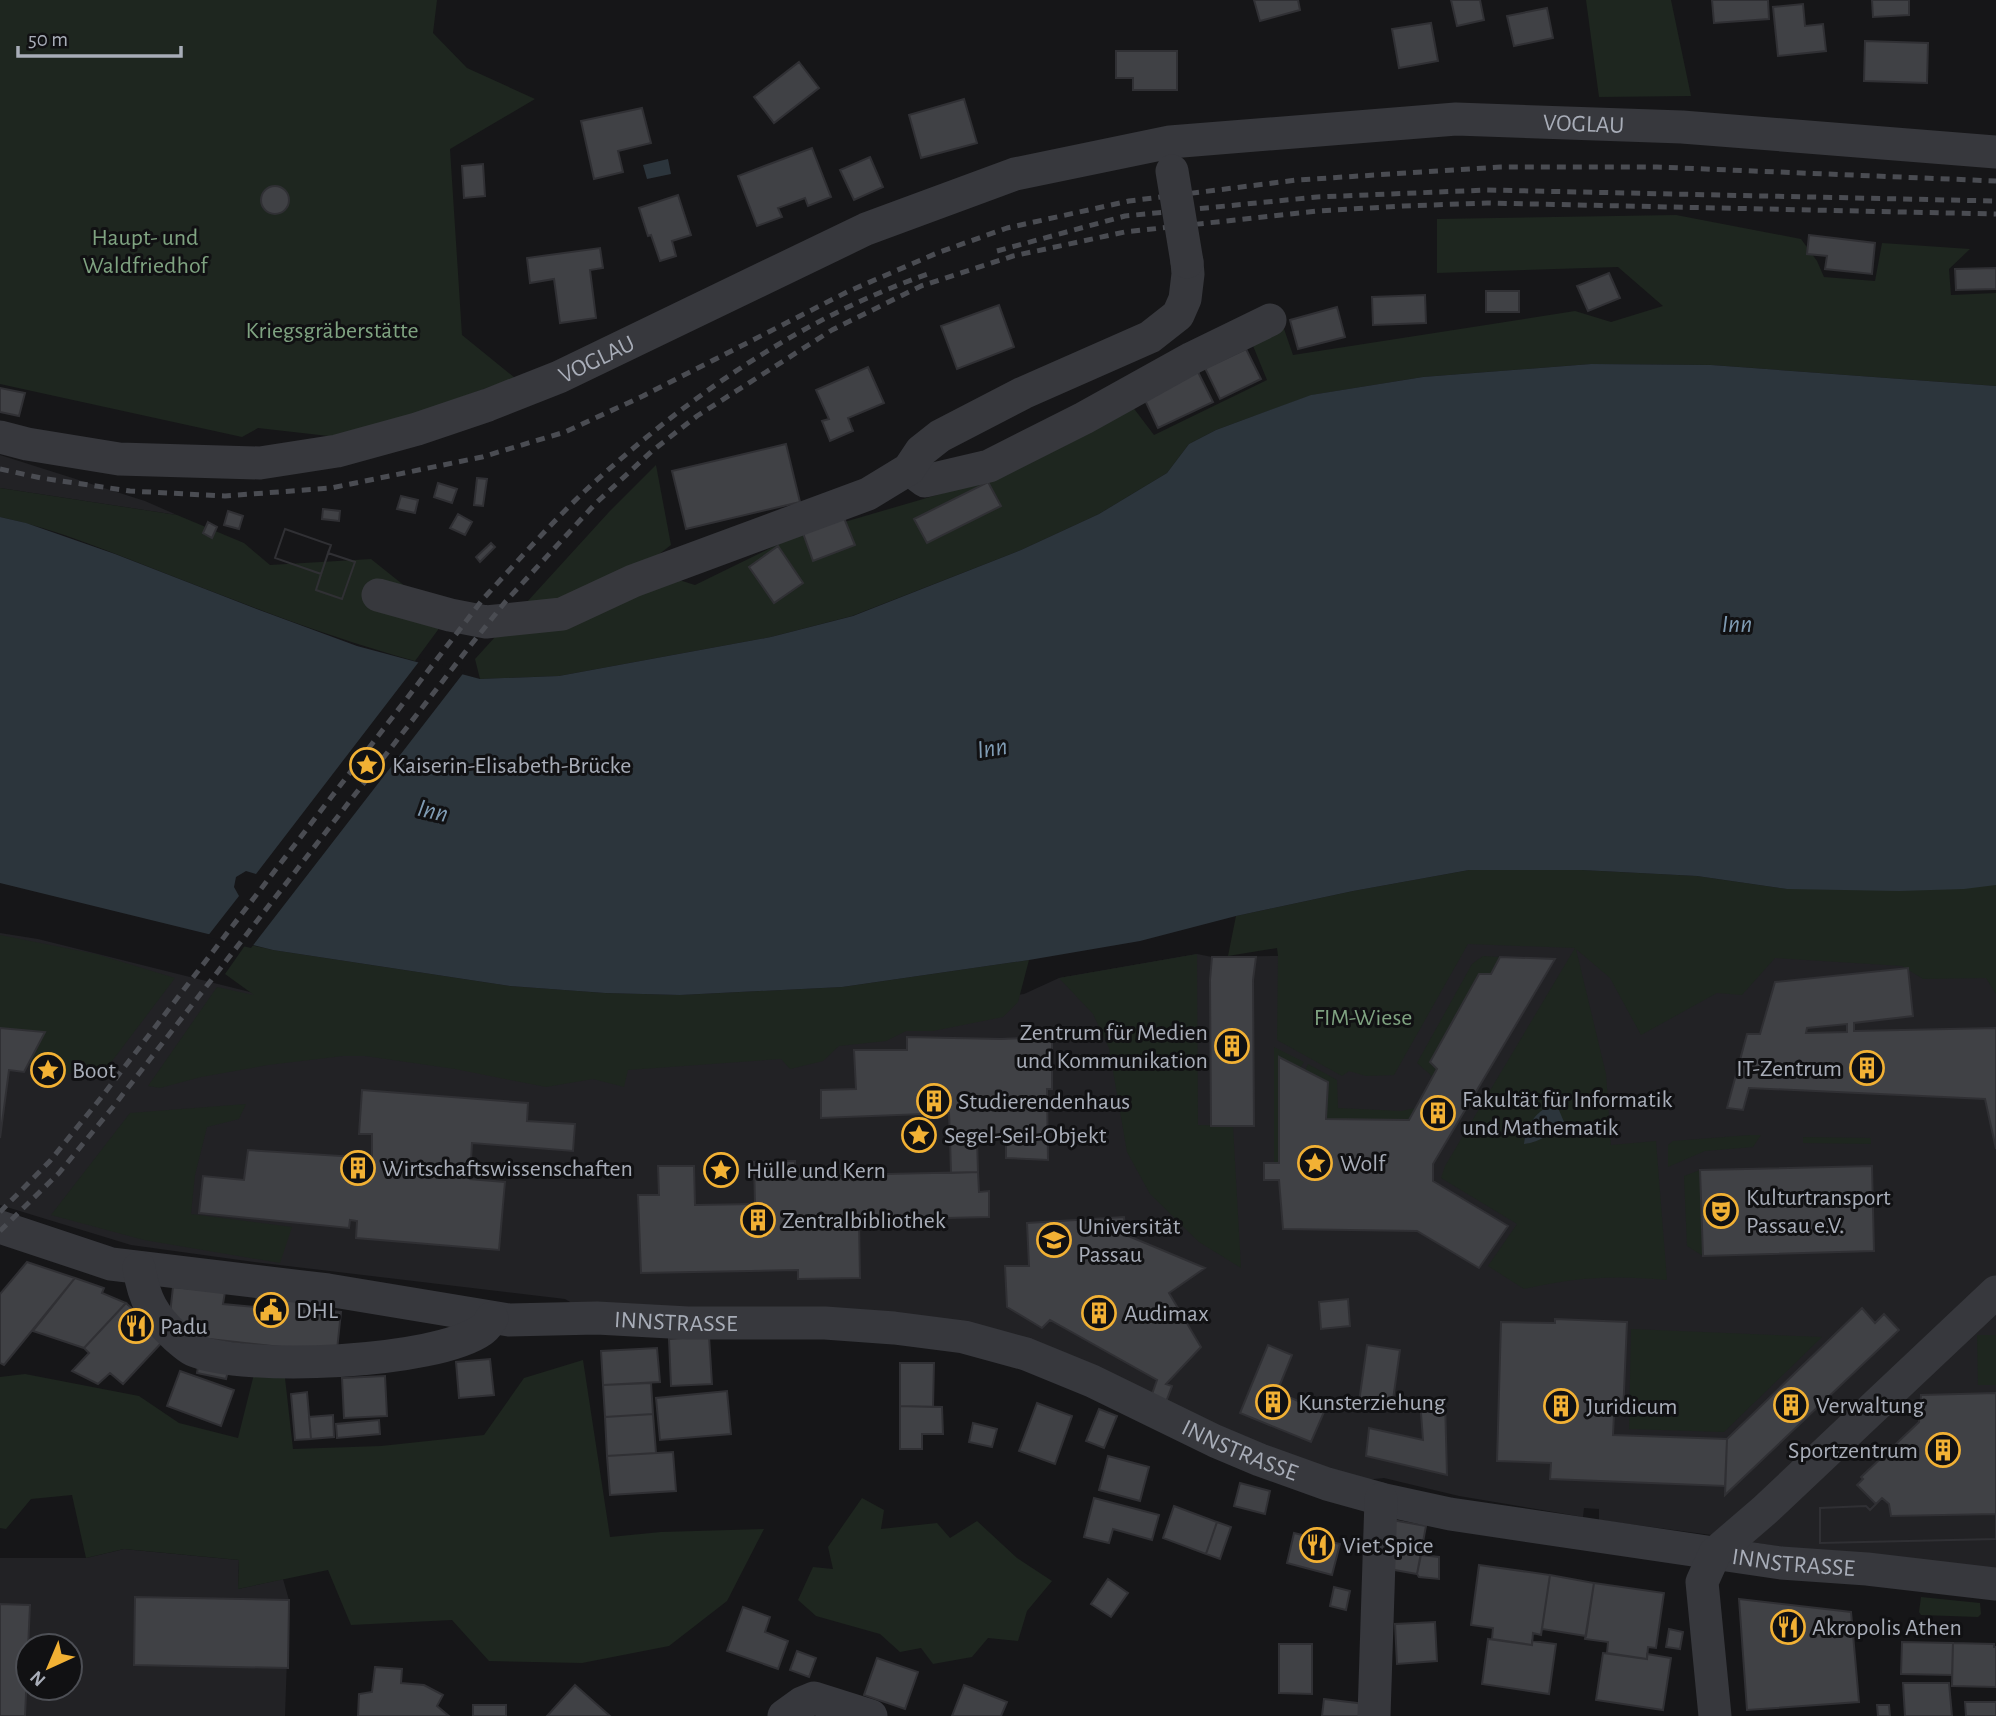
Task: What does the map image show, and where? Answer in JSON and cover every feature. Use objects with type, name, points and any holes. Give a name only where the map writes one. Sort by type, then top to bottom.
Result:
[{"type":"street","name":"VOGLAU","points":[[0,438],[119,459],[260,463],[337,451],[418,429],[559,377],[866,229],[1015,174],[1456,119],[1682,127],[1996,152]]},
{"type":"street","points":[[378,595],[486,622],[562,614],[634,581],[868,494],[909,469],[921,451],[940,436],[1023,393],[1150,337],[1178,315],[1185,299],[1188,274],[1171,156]]},
{"type":"street","points":[[909,469],[925,481],[989,466],[1084,418],[1192,358],[1270,320]]},
{"type":"street","name":"INNSTRASSE","points":[[0,1227],[111,1264],[328,1290],[509,1320],[597,1318],[688,1323],[825,1323],[964,1337],[1026,1354],[1092,1381],[1215,1441],[1261,1460],[1326,1484],[1381,1499],[1450,1514],[1781,1563],[1867,1569],[1996,1584]]},
{"type":"street","points":[[139,1268],[143,1291],[152,1310],[166,1327],[192,1350],[232,1359],[324,1362],[377,1358],[446,1345],[485,1329],[492,1318]]},
{"type":"street","points":[[1716,1716],[1702,1582],[1715,1553],[1765,1510],[1996,1292]]},
{"type":"street","points":[[1374,1716],[1381,1499]]},
{"type":"street","points":[[784,1716],[814,1698],[871,1716]]},
{"type":"shaded area","points":[[0,455],[145,501],[177,515],[0,488]]},
{"type":"shaded area","name":"Universität Passau","points":[[1529,903],[1996,920],[1996,1584],[1711,1535],[1599,1520],[1599,1509],[1584,1508],[1583,1517],[1459,1496],[1384,1478],[1327,1484],[1026,1354],[597,1318],[565,1299],[131,1245],[0,1205],[0,933],[38,939],[270,997],[827,1016],[1024,994],[1059,978],[1197,954],[1212,957],[1278,956]]},
{"type":"shaded area","points":[[124,1549],[239,1560],[238,1589],[283,1579],[289,1600],[285,1716],[0,1716],[0,1558],[86,1558]]},
{"type":"green space","points":[[0,0],[437,0],[433,33],[467,68],[535,99],[450,149],[462,335],[515,378],[346,438],[258,428],[242,437],[0,384]]},
{"type":"green space","points":[[1586,0],[1671,0],[1691,96],[1599,97]]},
{"type":"green space","points":[[1676,215],[1801,239],[1817,261],[1824,277],[1875,281],[1882,243],[1970,249],[1949,269],[1951,295],[1996,293],[1996,386],[1711,365],[1591,364],[1423,377],[1312,395],[1216,430],[1189,444],[1167,473],[1099,514],[1021,550],[852,616],[771,637],[559,676],[480,679],[475,659],[609,512],[656,465],[671,545],[641,568],[695,585],[793,537],[954,490],[1132,406],[1154,435],[1267,380],[1251,341],[1283,326],[1293,355],[1575,311],[1611,322],[1663,306],[1618,267],[1437,273],[1437,219]]},
{"type":"green space","points":[[0,488],[177,515],[244,543],[270,565],[371,559],[446,619],[415,661],[383,652],[290,621],[85,542],[0,517]]},
{"type":"green space","name":"FIM-Wiese","points":[[1469,870],[1582,870],[1697,876],[1787,889],[1996,883],[1996,994],[1986,978],[1923,979],[1902,966],[1775,958],[1742,995],[1717,993],[1641,1035],[1610,978],[1576,949],[1606,1074],[1611,1145],[1656,1141],[1667,1280],[1595,1278],[1524,1289],[1488,1266],[1517,1224],[1441,1178],[1445,1166],[1575,948],[1468,944],[1394,1075],[1366,1076],[1349,1071],[1342,1076],[1277,1040],[1277,948],[1228,956],[1236,916]]},
{"type":"green space","points":[[0,935],[96,954],[175,978],[103,1073],[83,1070],[55,1077],[28,1063],[45,1032],[0,1028]]},
{"type":"green space","points":[[246,944],[510,986],[680,995],[842,987],[1029,960],[1018,1002],[1003,1017],[933,1031],[906,1031],[886,1041],[839,1046],[823,1061],[790,1069],[781,1059],[628,1070],[624,1087],[593,1079],[546,1087],[455,1069],[365,1056],[343,1056],[268,1065],[201,1077],[160,1088],[148,1086],[217,987],[254,995],[225,974]]},
{"type":"green space","points":[[1197,954],[1198,1125],[1233,1126],[1241,1268],[1199,1242],[1150,1194],[1127,1152],[1109,1048],[1093,1014],[1059,978]]},
{"type":"green space","points":[[1483,956],[1500,957],[1491,974],[1479,975],[1430,1062],[1437,1069],[1433,1077],[1417,1063],[1472,964]]},
{"type":"green space","points":[[1274,1047],[1304,1062],[1300,1068],[1279,1058],[1279,1163],[1274,1163]]},
{"type":"green space","points":[[1308,1064],[1337,1080],[1338,1108],[1401,1111],[1416,1108],[1409,1120],[1326,1119],[1328,1083],[1305,1071]]},
{"type":"green space","points":[[246,1104],[239,1119],[207,1127],[195,1175],[191,1214],[292,1227],[280,1263],[144,1240],[51,1215],[130,1113]]},
{"type":"green space","points":[[1761,1135],[1753,1147],[1705,1151],[1668,1167],[1668,1145],[1673,1141]]},
{"type":"green space","points":[[1803,1137],[1871,1138],[1871,1144],[1803,1143]]},
{"type":"green space","points":[[1700,1170],[1703,1256],[1687,1246],[1684,1176]]},
{"type":"green space","points":[[1631,1329],[1822,1337],[1724,1432],[1629,1429]]},
{"type":"green space","points":[[1977,1335],[1996,1335],[1996,1385],[1978,1385]]},
{"type":"green space","points":[[583,1360],[610,1537],[661,1532],[764,1529],[727,1601],[669,1646],[582,1663],[489,1661],[452,1620],[351,1625],[328,1570],[238,1589],[239,1560],[124,1549],[86,1558],[72,1495],[31,1499],[6,1529],[0,1528],[0,1377],[25,1374],[139,1396],[179,1423],[238,1438],[254,1374],[285,1378],[293,1449],[381,1446],[484,1435],[524,1378]]},
{"type":"green space","points":[[862,1498],[884,1510],[881,1529],[937,1523],[950,1538],[977,1521],[1017,1558],[1052,1581],[1027,1611],[1018,1641],[988,1638],[972,1657],[933,1664],[921,1648],[900,1652],[880,1634],[816,1616],[798,1600],[813,1567],[833,1569],[828,1547]]},
{"type":"green space","points":[[1921,1597],[1980,1603],[1981,1614],[1978,1617],[1921,1615]]},
{"type":"water","points":[[668,159],[671,174],[647,179],[643,165]]},
{"type":"water","name":"Inn","points":[[1591,364],[1711,365],[1996,386],[1996,885],[1899,891],[1787,889],[1697,876],[1582,870],[1469,870],[1236,916],[1140,941],[1029,960],[842,987],[680,995],[510,986],[273,950],[0,883],[0,517],[26,523],[115,554],[357,646],[480,679],[559,676],[771,637],[853,616],[1021,550],[1099,514],[1167,473],[1189,444],[1216,430],[1311,395],[1423,377]]},
{"type":"water","points":[[1556,1103],[1564,1122],[1546,1136],[1524,1144],[1527,1130],[1534,1119]]},
{"type":"pier","points":[[421,659],[465,671],[251,948],[207,937],[239,896],[234,887],[236,877],[246,871],[256,874]]},
{"type":"building","points":[[1254,0],[1298,0],[1300,10],[1260,21]]},
{"type":"building","points":[[1451,0],[1480,0],[1484,20],[1457,26]]},
{"type":"building","points":[[1712,0],[1768,0],[1769,19],[1714,23]]},
{"type":"building","points":[[1872,0],[1909,0],[1909,15],[1873,17]]},
{"type":"building","points":[[1803,4],[1805,26],[1823,24],[1826,51],[1778,56],[1773,7]]},
{"type":"building","points":[[1547,8],[1553,38],[1514,46],[1507,16]]},
{"type":"building","points":[[1431,23],[1438,61],[1399,68],[1392,29]]},
{"type":"building","points":[[1865,41],[1928,43],[1927,83],[1864,81]]},
{"type":"building","points":[[1116,51],[1177,51],[1177,90],[1133,90],[1133,78],[1116,78]]},
{"type":"building","points":[[799,62],[819,88],[774,123],[754,97]]},
{"type":"building","points":[[964,99],[977,143],[921,158],[909,115]]},
{"type":"building","points":[[642,108],[651,143],[618,151],[623,172],[594,179],[581,121]]},
{"type":"building","points":[[812,148],[831,197],[808,206],[805,198],[778,208],[782,217],[757,226],[738,176]]},
{"type":"building","points":[[870,157],[883,187],[854,200],[840,170]]},
{"type":"building","points":[[483,164],[485,196],[464,198],[462,166]]},
{"type":"building","points":[[275,186],[285,190],[289,200],[285,210],[275,214],[265,210],[261,200],[265,190]]},
{"type":"building","points":[[678,195],[691,235],[672,241],[676,256],[660,261],[639,208]]},
{"type":"building","points":[[1809,235],[1875,243],[1872,274],[1825,269],[1827,256],[1807,254]]},
{"type":"building","points":[[600,248],[603,268],[590,270],[596,318],[560,323],[554,279],[530,283],[527,258]]},
{"type":"building","points":[[1996,268],[1996,289],[1956,290],[1955,269]]},
{"type":"building","points":[[1609,273],[1620,298],[1588,311],[1577,286]]},
{"type":"building","points":[[1486,291],[1519,291],[1519,312],[1486,312]]},
{"type":"building","points":[[1425,295],[1426,323],[1373,325],[1372,297]]},
{"type":"building","points":[[999,305],[1014,347],[957,369],[941,326]]},
{"type":"building","points":[[1337,307],[1345,337],[1298,349],[1290,320]]},
{"type":"building","points":[[1246,349],[1261,379],[1220,399],[1205,368]]},
{"type":"building","points":[[868,367],[884,403],[848,418],[853,431],[830,441],[822,421],[829,419],[816,390]]},
{"type":"building","points":[[1198,372],[1213,402],[1158,428],[1144,398]]},
{"type":"building","points":[[0,388],[25,393],[19,416],[0,412]]},
{"type":"building","points":[[786,444],[800,502],[686,529],[672,471]]},
{"type":"building","points":[[477,478],[487,479],[483,506],[474,505]]},
{"type":"building","points":[[988,482],[1001,506],[927,543],[914,519]]},
{"type":"building","points":[[438,483],[457,489],[452,503],[434,497]]},
{"type":"building","points":[[401,496],[418,500],[415,513],[397,509]]},
{"type":"building","points":[[323,509],[340,511],[339,521],[322,519]]},
{"type":"building","points":[[228,511],[243,516],[239,529],[224,525]]},
{"type":"building","points":[[458,514],[472,522],[465,535],[450,528]]},
{"type":"building","points":[[844,518],[855,545],[813,561],[803,533]]},
{"type":"building","points":[[208,522],[217,527],[212,538],[203,533]]},
{"type":"building","points":[[285,529],[331,545],[328,553],[355,562],[342,599],[316,590],[321,574],[275,558]]},
{"type":"building","points":[[285,529],[331,545],[321,574],[275,558]]},
{"type":"building","points":[[491,543],[495,547],[480,562],[476,557]]},
{"type":"building","points":[[778,546],[803,583],[774,603],[749,567]]},
{"type":"building","points":[[328,553],[355,562],[342,599],[316,590]]},
{"type":"building","name":"Zentrum für Medien und Kommunikation","points":[[1212,957],[1256,957],[1253,980],[1254,1126],[1211,1126]]},
{"type":"building","name":"Fakultät für Informatik und Mathematik","points":[[1500,957],[1555,959],[1433,1164],[1433,1181],[1508,1226],[1479,1268],[1417,1231],[1283,1229],[1279,1180],[1264,1180],[1264,1163],[1279,1163],[1279,1057],[1328,1082],[1326,1119],[1409,1120],[1437,1069],[1430,1062],[1479,974],[1491,974]]},
{"type":"building","name":"IT-Zentrum","points":[[1908,968],[1913,1016],[1854,1023],[1854,1031],[1996,1028],[1996,1149],[1985,1099],[1749,1088],[1743,1110],[1727,1108],[1747,1034],[1760,1034],[1775,982]],"holes":[[[1847,1024],[1847,1032],[1806,1033],[1807,1028]]]},
{"type":"building","points":[[0,1028],[45,1032],[24,1072],[9,1070],[0,1138]]},
{"type":"building","name":"Studierendenhaus","points":[[907,1037],[1052,1037],[1052,1089],[1047,1089],[1048,1160],[1006,1158],[1006,1139],[950,1139],[949,1113],[821,1118],[821,1090],[856,1089],[854,1050],[907,1050]]},
{"type":"building","name":"Wirtschaftswissenschaften","points":[[362,1090],[528,1103],[527,1121],[575,1124],[573,1151],[472,1143],[470,1179],[505,1182],[499,1250],[356,1238],[357,1221],[350,1220],[349,1228],[199,1213],[203,1176],[244,1180],[248,1150],[372,1158],[372,1134],[359,1134]]},
{"type":"building","points":[[950,1139],[977,1139],[978,1172],[951,1173]]},
{"type":"building","name":"Zentralbibliothek","points":[[795,1161],[795,1176],[978,1172],[979,1192],[989,1191],[989,1217],[859,1220],[860,1278],[798,1279],[798,1270],[641,1273],[638,1195],[659,1195],[658,1166],[694,1166],[695,1205],[755,1204],[754,1162]]},
{"type":"building","points":[[1872,1166],[1874,1251],[1703,1256],[1700,1170]]},
{"type":"building","name":"Audimax","points":[[1124,1217],[1126,1235],[1205,1268],[1169,1293],[1201,1347],[1166,1384],[1172,1386],[1166,1402],[1151,1397],[1157,1380],[1050,1320],[1042,1328],[1007,1307],[1005,1266],[1029,1266],[1027,1223]]},
{"type":"building","points":[[27,1262],[75,1278],[4,1365],[0,1363],[0,1294]]},
{"type":"building","points":[[75,1278],[104,1288],[102,1293],[126,1303],[84,1348],[33,1331]]},
{"type":"building","points":[[173,1287],[225,1292],[223,1304],[255,1307],[257,1296],[305,1301],[304,1309],[341,1312],[337,1350],[299,1349],[200,1338],[201,1326],[169,1323]]},
{"type":"building","points":[[1348,1299],[1350,1326],[1321,1329],[1319,1302]]},
{"type":"building","points":[[126,1303],[165,1339],[123,1384],[110,1373],[98,1384],[72,1371],[89,1353],[84,1348]]},
{"type":"building","name":"Verwaltung","points":[[1862,1308],[1875,1323],[1884,1314],[1899,1330],[1725,1495],[1727,1439]]},
{"type":"building","name":"Juridicum","points":[[1555,1319],[1627,1322],[1623,1414],[1614,1414],[1613,1435],[1727,1439],[1725,1486],[1550,1479],[1551,1463],[1497,1461],[1501,1322],[1555,1323]]},
{"type":"building","points":[[709,1336],[712,1384],[671,1386],[669,1339]]},
{"type":"building","name":"Kunsterziehung","points":[[1268,1345],[1292,1355],[1277,1392],[1324,1412],[1311,1442],[1240,1413]]},
{"type":"building","points":[[1367,1345],[1400,1350],[1392,1407],[1359,1402]]},
{"type":"building","points":[[657,1348],[660,1382],[603,1385],[601,1351]]},
{"type":"building","points":[[490,1359],[494,1395],[459,1398],[456,1362]]},
{"type":"building","points":[[199,1361],[229,1367],[226,1379],[197,1373]]},
{"type":"building","points":[[900,1363],[934,1363],[933,1407],[900,1406]]},
{"type":"building","points":[[180,1371],[234,1390],[221,1426],[167,1406]]},
{"type":"building","points":[[385,1376],[387,1416],[344,1418],[342,1378]]},
{"type":"building","points":[[651,1383],[653,1414],[605,1417],[603,1385]]},
{"type":"building","points":[[727,1391],[731,1434],[660,1440],[656,1398]]},
{"type":"building","points":[[307,1392],[311,1439],[295,1440],[291,1394]]},
{"type":"building","name":"Sportzentrum","points":[[1996,1393],[1996,1539],[1820,1543],[1820,1508],[1866,1506],[1870,1510],[1876,1504],[1857,1485],[1863,1479],[1861,1477],[1919,1422],[1921,1395]]},
{"type":"building","points":[[1420,1400],[1445,1400],[1447,1475],[1366,1456],[1369,1428],[1423,1440]]},
{"type":"building","points":[[1037,1403],[1072,1416],[1055,1464],[1019,1451]]},
{"type":"building","points":[[900,1406],[942,1407],[943,1434],[922,1434],[922,1449],[900,1449]]},
{"type":"building","points":[[1099,1409],[1117,1416],[1104,1448],[1086,1441]]},
{"type":"building","points":[[653,1414],[656,1453],[607,1456],[605,1417]]},
{"type":"building","points":[[333,1415],[334,1437],[311,1439],[309,1417]]},
{"type":"building","points":[[379,1420],[380,1434],[337,1438],[336,1424]]},
{"type":"building","points":[[973,1423],[997,1429],[992,1447],[969,1442]]},
{"type":"building","points":[[673,1452],[676,1491],[610,1495],[607,1456]]},
{"type":"building","points":[[1108,1456],[1149,1467],[1140,1501],[1099,1490]]},
{"type":"building","points":[[1240,1483],[1270,1491],[1265,1514],[1234,1506]]},
{"type":"building","points":[[1094,1498],[1159,1515],[1152,1540],[1113,1529],[1109,1543],[1084,1537]]},
{"type":"building","points":[[1882,1498],[1889,1504],[1891,1516],[1996,1514],[1996,1539],[1820,1543],[1820,1508],[1866,1506],[1870,1510]]},
{"type":"building","points":[[1174,1506],[1217,1522],[1206,1554],[1163,1538]]},
{"type":"building","points":[[1392,1520],[1426,1526],[1417,1574],[1383,1568]]},
{"type":"building","points":[[1217,1522],[1231,1527],[1220,1559],[1206,1554]]},
{"type":"building","points":[[1294,1533],[1340,1544],[1332,1575],[1287,1563]]},
{"type":"building","points":[[1421,1555],[1439,1557],[1439,1579],[1419,1577],[1417,1574]]},
{"type":"building","points":[[1479,1565],[1550,1575],[1541,1635],[1533,1633],[1532,1645],[1492,1639],[1493,1628],[1471,1625]]},
{"type":"building","points":[[1550,1575],[1594,1583],[1586,1636],[1542,1629]]},
{"type":"building","points":[[1108,1579],[1128,1593],[1111,1617],[1091,1604]]},
{"type":"building","points":[[1594,1583],[1664,1593],[1656,1648],[1648,1647],[1647,1659],[1607,1653],[1608,1642],[1585,1639]]},
{"type":"building","points":[[1334,1587],[1350,1591],[1346,1610],[1330,1606]]},
{"type":"building","points":[[135,1597],[289,1600],[288,1668],[134,1665]]},
{"type":"building","points":[[1739,1599],[1851,1612],[1859,1702],[1747,1710]]},
{"type":"building","points":[[0,1604],[30,1605],[29,1632],[14,1632],[14,1702],[26,1702],[25,1716],[0,1716]]},
{"type":"building","points":[[743,1607],[770,1617],[765,1632],[788,1641],[778,1669],[727,1651]]},
{"type":"building","points":[[1435,1622],[1437,1661],[1397,1664],[1395,1624]]},
{"type":"building","points":[[1669,1629],[1683,1632],[1680,1649],[1666,1647]]},
{"type":"building","points":[[1488,1639],[1532,1645],[1532,1641],[1556,1644],[1549,1694],[1482,1684]]},
{"type":"building","points":[[1902,1642],[1953,1643],[1952,1675],[1901,1674]]},
{"type":"building","points":[[1953,1643],[1994,1644],[1996,1687],[1952,1686]]},
{"type":"building","points":[[1279,1644],[1312,1644],[1312,1694],[1279,1693]]},
{"type":"building","points":[[797,1651],[816,1658],[809,1677],[790,1670]]},
{"type":"building","points":[[1603,1653],[1647,1659],[1647,1654],[1671,1658],[1663,1710],[1596,1700]]},
{"type":"building","points":[[877,1658],[918,1672],[905,1709],[864,1695]]},
{"type":"building","points":[[375,1667],[402,1669],[401,1683],[424,1685],[443,1695],[437,1706],[449,1716],[358,1716],[359,1694],[372,1692]]},
{"type":"building","points":[[1903,1683],[1949,1683],[1952,1716],[1905,1716]]},
{"type":"building","points":[[575,1685],[610,1716],[547,1716]]},
{"type":"building","points":[[964,1685],[1007,1702],[1001,1716],[952,1716]]},
{"type":"building","points":[[1324,1699],[1365,1704],[1364,1716],[1322,1716]]},
{"type":"building","points":[[1965,1702],[1996,1702],[1996,1716],[1966,1716]]},
{"type":"building","points":[[473,1705],[506,1705],[506,1716],[473,1716]]},
{"type":"building","points":[[1877,1705],[1889,1705],[1890,1716],[1878,1716]]},
{"type":"railway","points":[[0,469],[130,491],[225,496],[331,488],[482,457],[565,432],[643,396],[847,292],[937,253],[1007,228],[1129,201],[1297,180],[1500,167],[1657,167],[1996,181]]},
{"type":"railway","points":[[997,251],[1125,216],[1317,197],[1487,190],[1996,201]]},
{"type":"railway","points":[[0,1231],[59,1173],[506,601],[596,503],[652,451],[697,416],[832,330],[921,286],[1013,256],[1125,232],[1317,211],[1487,203],[1996,214]]},
{"type":"railway","points":[[0,1212],[50,1161],[100,1099],[483,599],[560,516],[624,456],[663,424],[746,364],[835,314],[928,274]]},
{"type":"place","name":"Kaiserin-Elisabeth-Brücke","points":[[367,765]]},
{"type":"place","name":"Zentrum für Medien und Kommunikation","points":[[1232,1046]]},
{"type":"place","name":"IT-Zentrum","points":[[1867,1068]]},
{"type":"place","name":"Boot","points":[[48,1070]]},
{"type":"place","name":"Studierendenhaus","points":[[934,1101]]},
{"type":"place","name":"Fakultät für Informatik und Mathematik","points":[[1438,1113]]},
{"type":"place","name":"Segel-Seil-Objekt","points":[[919,1135]]},
{"type":"place","name":"Wolf","points":[[1315,1163]]},
{"type":"place","name":"Wirtschaftswissenschaften","points":[[358,1168]]},
{"type":"place","name":"Hülle und Kern","points":[[721,1170]]},
{"type":"place","name":"Kulturtransport Passau e.V.","points":[[1721,1211]]},
{"type":"place","name":"Zentralbibliothek","points":[[758,1220]]},
{"type":"place","name":"Universität Passau","points":[[1054,1240]]},
{"type":"place","name":"DHL","points":[[271,1310]]},
{"type":"place","name":"Audimax","points":[[1099,1313]]},
{"type":"place","name":"Padu","points":[[136,1326]]},
{"type":"place","name":"Kunsterziehung","points":[[1273,1402]]},
{"type":"place","name":"Verwaltung","points":[[1791,1405]]},
{"type":"place","name":"Juridicum","points":[[1561,1406]]},
{"type":"place","name":"Sportzentrum","points":[[1943,1450]]},
{"type":"place","name":"Viet Spice","points":[[1317,1545]]},
{"type":"place","name":"Akropolis Athen","points":[[1788,1627]]},
{"type":"park label","name":"Haupt- und Waldfriedhof","points":[[145,251]]},
{"type":"park label","name":"Kriegsgräberstätte","points":[[332,330]]}]
